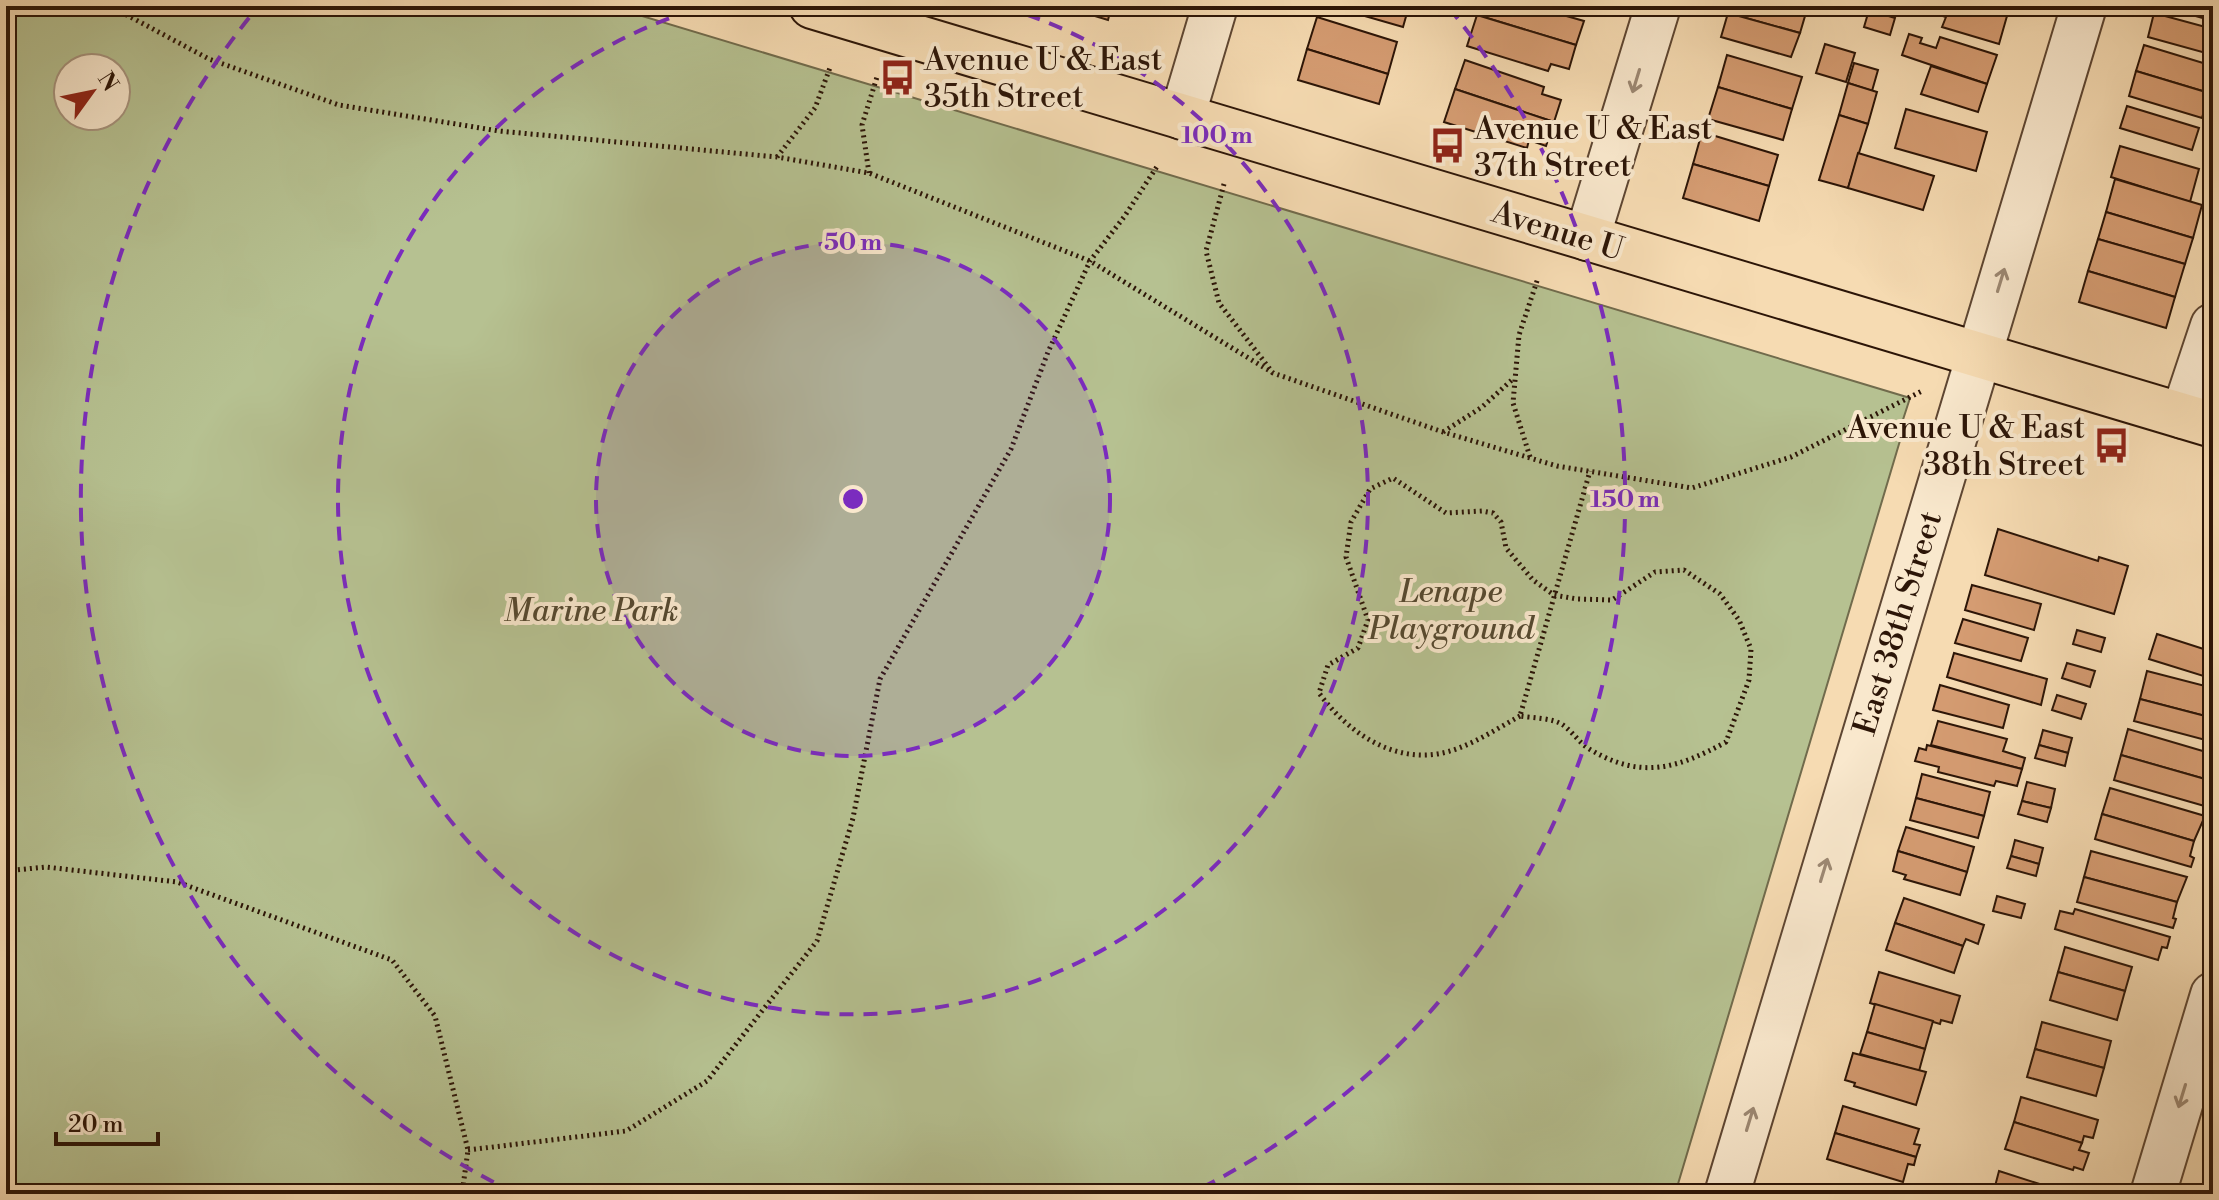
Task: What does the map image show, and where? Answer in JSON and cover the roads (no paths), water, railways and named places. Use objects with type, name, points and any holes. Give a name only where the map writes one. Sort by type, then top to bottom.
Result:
[{"type":"main road","name":"Avenue U","points":[[812,6],[2198,421]]},
{"type":"street","points":[[1182,117],[1215,6]]},
{"type":"street","points":[[1587,238],[1658,6]]},
{"type":"street","name":"East 38th Street","points":[[1727,1194],[2084,6]]},
{"type":"street","points":[[2198,421],[2213,326]]},
{"type":"street","points":[[2153,1194],[2213,995]]},
{"type":"place","name":"Avenue U & East 35th Street","points":[[898,77]]},
{"type":"place","name":"Avenue U & East 37th Street","points":[[1448,146]]},
{"type":"place","name":"Avenue U & East 38th Street","points":[[2111,445]]},
{"type":"park label","name":"Marine Park","points":[[591,610]]},
{"type":"park label","name":"Lenape Playground","points":[[1451,610]]}]
